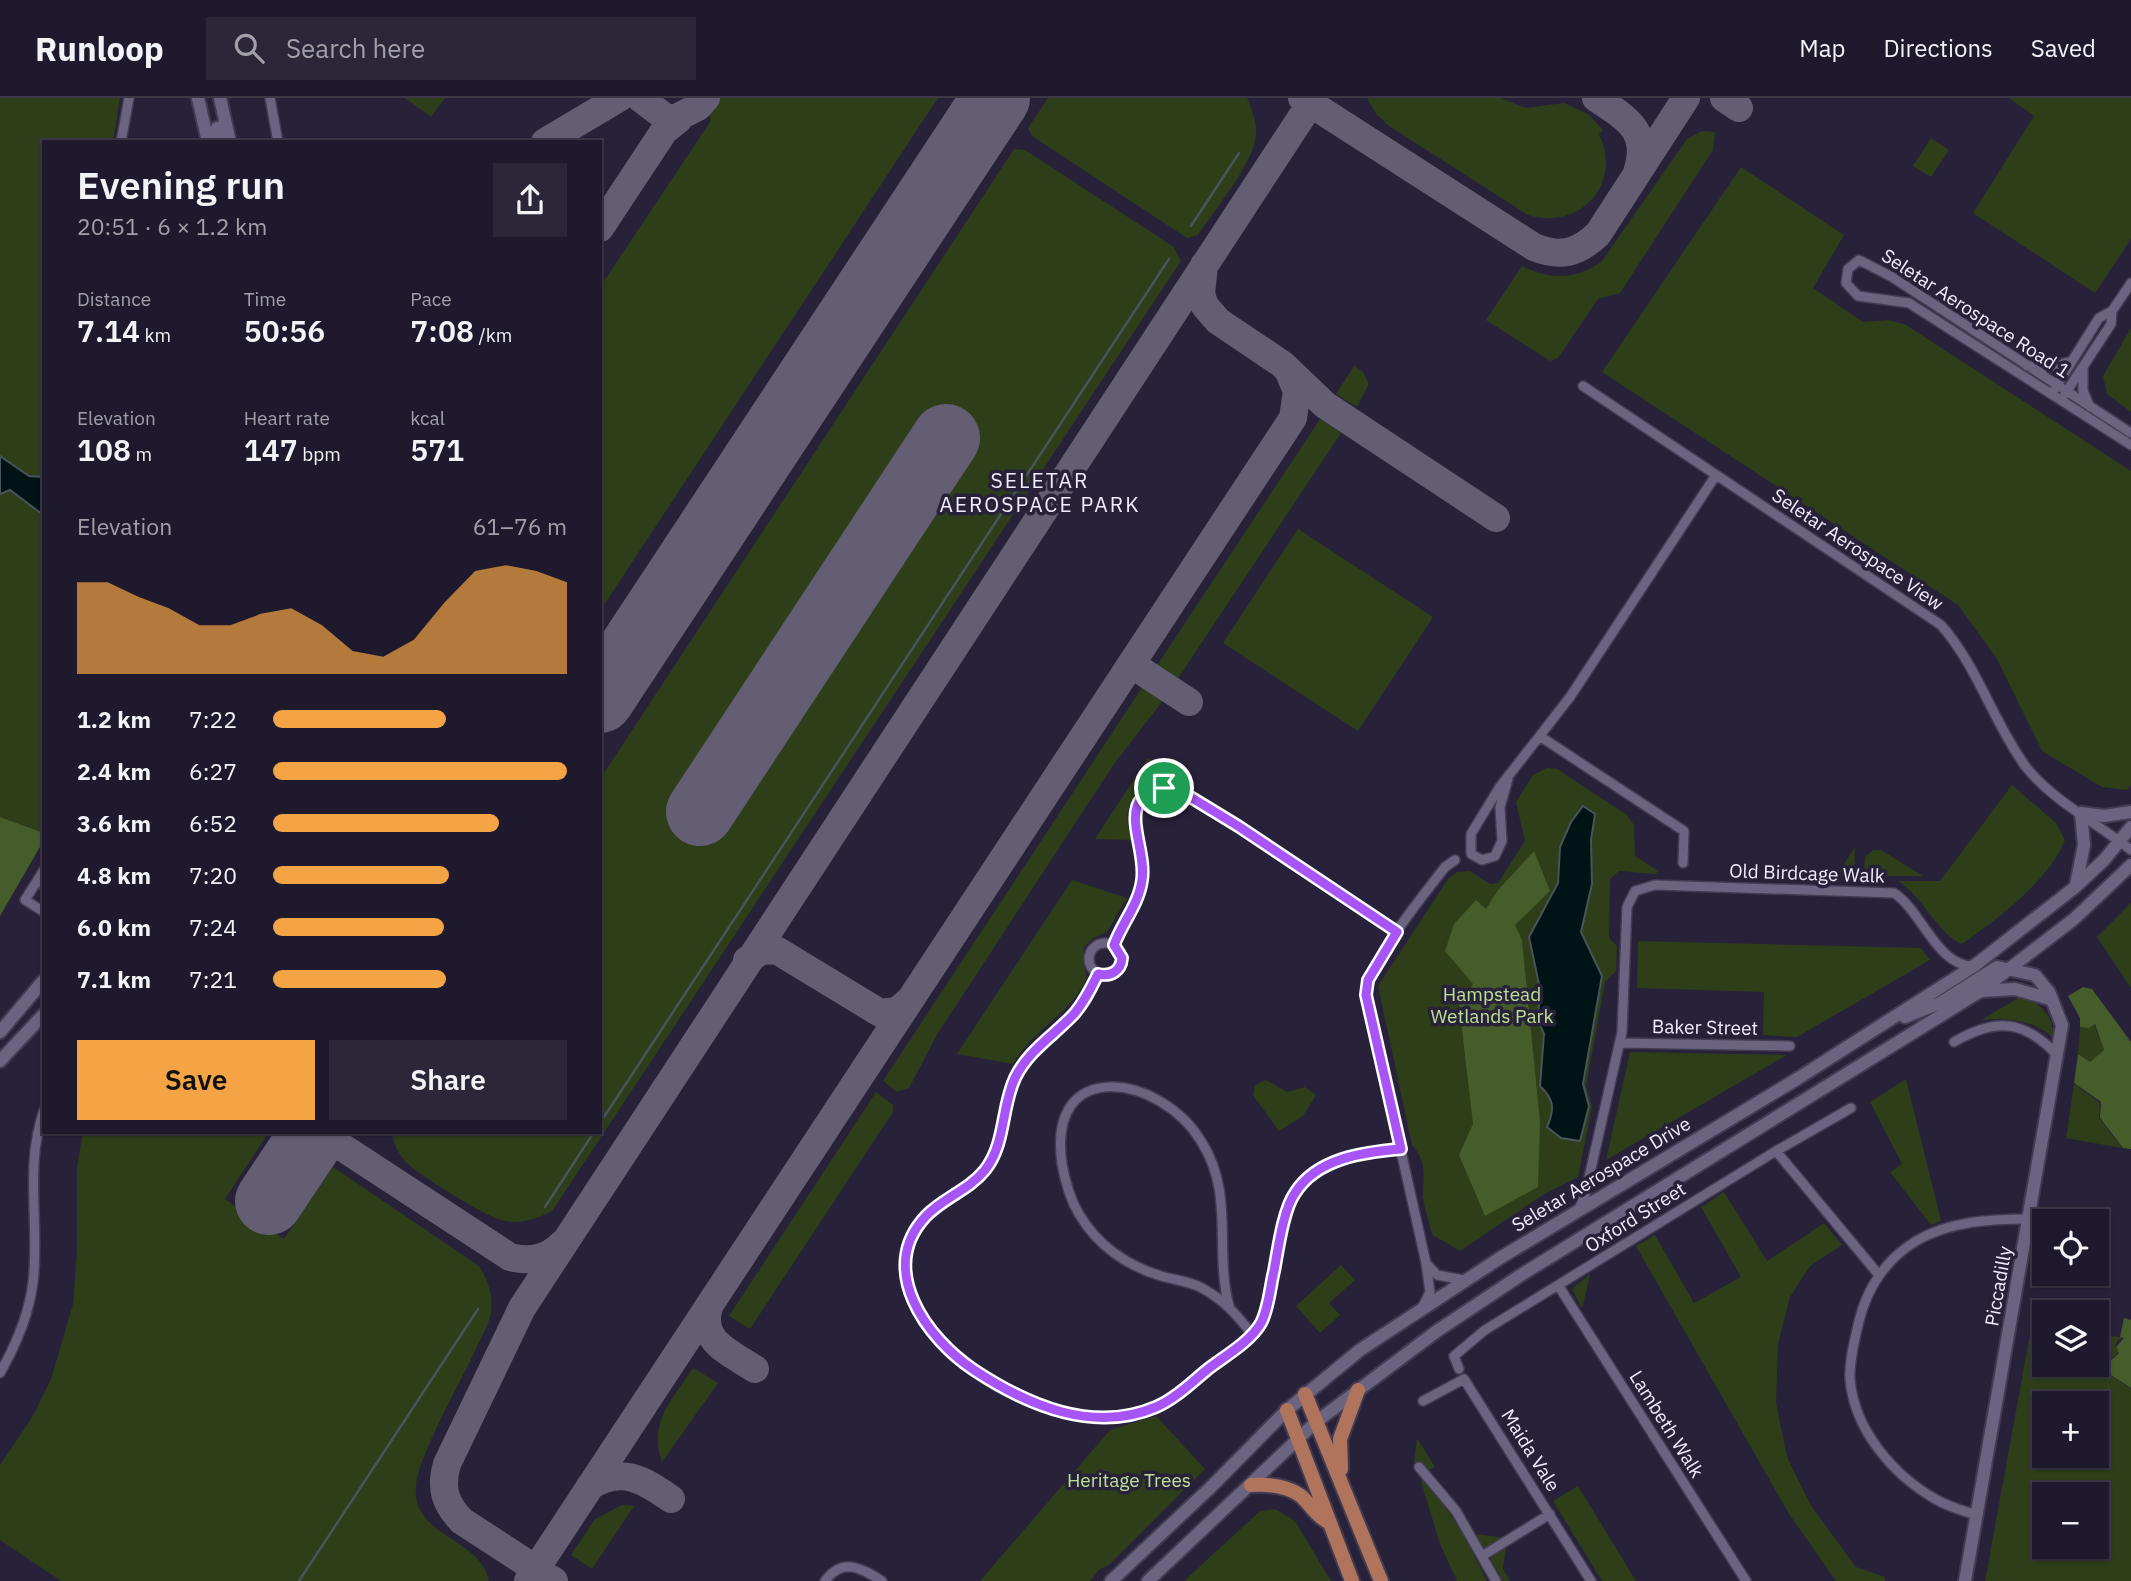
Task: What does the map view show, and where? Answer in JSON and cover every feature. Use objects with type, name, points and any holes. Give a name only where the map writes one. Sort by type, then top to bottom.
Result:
[{"type":"main road","points":[[1341,1481],[1339,1439],[1358,1390]]},
{"type":"main road","points":[[1305,1394],[1381,1581]]},
{"type":"main road","points":[[1287,1410],[1352,1581]]},
{"type":"main road","points":[[1251,1485],[1272,1484],[1286,1489],[1300,1496],[1317,1517],[1330,1523]]},
{"type":"street","points":[[121,140],[129,98]]},
{"type":"street","points":[[198,98],[208,140]]},
{"type":"street","points":[[220,98],[230,140]]},
{"type":"street","points":[[270,98],[278,140]]},
{"type":"street","points":[[218,140],[217,128],[226,126]]},
{"type":"street","name":"Seletar Aerospace Road 1","points":[[2131,433],[2025,366],[1955,326],[1909,303],[1858,296],[1846,283],[1848,269],[1859,260],[1867,264],[1955,326],[2050,395],[2131,444]]},
{"type":"street","points":[[2050,395],[2099,318],[2112,311],[2131,282]]},
{"type":"street","points":[[2060,401],[2111,324],[2112,311]]},
{"type":"street","points":[[2025,366],[2049,368],[2073,360]]},
{"type":"street","points":[[2083,366],[2083,391],[2091,408]]},
{"type":"street","name":"Seletar Aerospace View","points":[[1583,386],[1941,625],[1959,646],[2026,767],[2131,850]]},
{"type":"street","points":[[1508,779],[1500,807],[1503,841],[1494,856],[1482,860],[1471,854],[1471,834],[1499,788],[1541,737],[1716,475]]},
{"type":"street","points":[[1541,737],[1684,831],[1683,863]]},
{"type":"street","points":[[1114,945],[1138,897],[1142,880],[1143,861],[1134,823],[1137,807],[1152,792],[1174,787],[1283,855],[1397,932]]},
{"type":"street","points":[[2074,888],[2084,845],[2081,813],[2104,816],[2131,812]]},
{"type":"street","name":"Seletar Aerospace Drive","points":[[1111,1581],[1211,1487],[1287,1410],[1360,1350],[1423,1306],[1885,1024],[1974,965],[2074,888],[2131,827]]},
{"type":"street","points":[[1423,1306],[1430,1292],[1426,1263],[1367,1001],[1368,980],[1397,932],[1445,867],[1455,860]]},
{"type":"street","points":[[1148,1581],[1317,1422],[1437,1331],[1521,1275],[1979,992],[2115,884],[2131,865]]},
{"type":"street","points":[[42,873],[25,900],[42,911]]},
{"type":"street","name":"Old Birdcage Walk","points":[[1578,1211],[1586,1195],[1620,1043],[1629,900],[1641,888],[1691,886],[1894,893],[1903,899],[1942,950],[1962,964],[1974,965]]},
{"type":"street","points":[[1103,943],[1114,945],[1122,958],[1119,968],[1110,975],[1098,974],[1091,967],[1091,951],[1103,943]]},
{"type":"street","points":[[1885,1024],[1940,1003],[1990,969],[2011,969]]},
{"type":"street","name":"Piccadilly","points":[[1965,1581],[2062,1025],[2046,988],[2035,975],[2011,969]]},
{"type":"street","points":[[1098,974],[1075,1013],[1031,1054],[1016,1077],[1003,1110],[997,1146],[985,1171],[969,1186],[934,1209],[915,1232],[908,1249],[907,1270],[915,1308],[953,1356],[992,1381],[1047,1408],[1091,1418],[1113,1418],[1157,1407],[1252,1334],[1265,1312],[1287,1216],[1293,1195],[1299,1187],[1310,1176],[1348,1157],[1401,1149]]},
{"type":"street","points":[[0,1032],[42,981]]},
{"type":"street","points":[[1979,992],[2015,989],[2050,999]]},
{"type":"street","points":[[0,1061],[42,1016]]},
{"type":"street","points":[[1954,1042],[1982,1027],[2015,1027],[2037,1035],[2058,1056]]},
{"type":"street","name":"Baker Street","points":[[1620,1043],[1790,1046]]},
{"type":"street","points":[[1229,1306],[1222,1277],[1223,1205],[1201,1140],[1173,1111],[1142,1092],[1108,1086],[1079,1096],[1060,1123],[1059,1144],[1068,1190],[1079,1214],[1093,1234],[1121,1258],[1150,1272],[1185,1280],[1202,1288],[1229,1306],[1252,1334]]},
{"type":"street","name":"Oxford Street","points":[[1459,1369],[1454,1356],[1457,1351],[1558,1285],[1851,1108]]},
{"type":"street","points":[[0,1373],[26,1314],[33,1281],[32,1175],[37,1129],[42,1115]]},
{"type":"street","points":[[1776,1151],[1879,1275]]},
{"type":"street","points":[[1977,1515],[1938,1501],[1895,1468],[1875,1444],[1858,1411],[1850,1378],[1854,1342],[1864,1300],[1879,1275],[1895,1256],[1917,1240],[1956,1225],[1994,1219],[2029,1219]]},
{"type":"street","points":[[1426,1263],[1437,1275],[1465,1280]]},
{"type":"street","points":[[1202,1288],[1216,1286],[1222,1277]]},
{"type":"street","name":"Lambeth Walk","points":[[1558,1285],[1746,1581]]},
{"type":"street","name":"Maida Vale","points":[[1423,1401],[1464,1379],[1591,1581]]},
{"type":"street","points":[[1419,1466],[1455,1511],[1496,1581]]},
{"type":"street","points":[[1482,1556],[1550,1514]]},
{"type":"street","points":[[825,1581],[835,1570],[848,1565],[861,1568],[882,1581]]},
{"type":"green space","points":[[0,98],[120,98],[113,140],[42,140],[42,832],[0,817]]},
{"type":"green space","points":[[405,98],[445,98],[431,117]]},
{"type":"green space","points":[[716,98],[938,98],[602,608],[602,284],[710,122],[710,106]]},
{"type":"green space","points":[[1048,98],[1247,98],[1256,126],[1254,147],[1241,173],[1198,235],[1187,238],[1032,136],[1028,128]]},
{"type":"green space","points":[[1367,98],[1500,98],[1526,108],[1564,103],[1588,114],[1603,130],[1599,134],[1605,152],[1605,170],[1601,185],[1592,199],[1565,216],[1547,218],[1528,215],[1389,126],[1376,114]]},
{"type":"green space","points":[[2009,98],[2131,98],[2131,239],[2095,293],[1973,213],[2034,116]]},
{"type":"green space","points":[[1702,131],[1715,132],[1713,150],[1620,293],[1598,299],[1558,358],[1550,361],[1486,320],[1522,266],[1543,274],[1563,276],[1583,272],[1602,261],[1687,139]]},
{"type":"green space","points":[[1931,138],[1949,150],[1931,177],[1913,166]]},
{"type":"green space","points":[[1014,149],[1025,150],[1174,247],[1181,261],[552,1211],[524,1221],[505,1221],[470,1205],[413,1168],[396,1148],[392,1134],[602,1134],[602,776]]},
{"type":"green space","points":[[1741,167],[1844,235],[1813,288],[1863,322],[1888,320],[1906,325],[2131,471],[2131,785],[2127,790],[2102,787],[2042,751],[1997,659],[1958,605],[1602,372]]},
{"type":"green space","points":[[2131,328],[2131,412],[2107,394],[2103,376]]},
{"type":"green space","points":[[1354,366],[1363,372],[1369,384],[1357,407],[1336,394]]},
{"type":"green space","points":[[1320,419],[1341,433],[1173,686],[1152,673]]},
{"type":"green space","points":[[1298,529],[1433,617],[1358,731],[1223,643]]},
{"type":"green space","points":[[1147,680],[1168,694],[1114,764],[938,1033],[909,1088],[897,1092],[883,1081]]},
{"type":"green space","points":[[1148,758],[1193,786],[1178,782],[1151,785],[1140,791],[1132,800],[1128,811],[1128,825],[1133,840],[1095,839]]},
{"type":"green space","name":"Hampstead Wetlands Park","points":[[1547,768],[1557,769],[1627,815],[1634,825],[1635,856],[1658,871],[1656,874],[1619,871],[1610,879],[1609,938],[1617,946],[1616,971],[1605,982],[1586,1086],[1592,1107],[1578,1177],[1541,1196],[1460,1251],[1433,1235],[1431,1230],[1423,1200],[1423,1167],[1420,1156],[1412,1145],[1378,986],[1448,879],[1457,872],[1470,871],[1490,884],[1498,883],[1525,841],[1516,802],[1533,775]]},
{"type":"green space","points":[[2012,785],[2056,823],[2065,840],[2058,855],[2035,884],[2006,911],[1962,944],[1946,932],[1898,881],[1940,881]]},
{"type":"green space","points":[[0,817],[42,832],[42,843],[0,916]]},
{"type":"green space","points":[[1855,847],[1854,875],[1837,875]]},
{"type":"green space","points":[[1873,850],[1881,850],[1923,876],[1864,876],[1865,857]]},
{"type":"green space","points":[[1534,851],[1550,891],[1515,925],[1522,940],[1540,1122],[1538,1187],[1485,1216],[1459,1155],[1473,1124],[1459,1004],[1473,984],[1445,951],[1454,924],[1476,900],[1486,909],[1498,890]]},
{"type":"green space","points":[[1072,880],[1127,898],[1107,932],[1093,938],[1084,947],[1083,960],[1087,978],[1080,991],[1061,1013],[1030,1041],[1013,1064],[957,1054]]},
{"type":"green space","points":[[2131,903],[2131,988],[2097,937]]},
{"type":"green space","points":[[1638,941],[1921,948],[1930,960],[1797,1037],[1763,1035],[1764,992],[1637,988]]},
{"type":"green space","points":[[2083,987],[2092,989],[2131,1042],[2131,1149],[2123,1148],[2100,1118],[2101,1102],[2074,1083],[2078,1054],[2090,1062],[2104,1050],[2095,1024],[2089,1028],[2080,1027],[2080,1018],[2068,996]]},
{"type":"green space","points":[[2020,997],[2034,1002],[2045,1011],[2053,1030],[2052,1037],[2027,1023],[2000,1019],[1981,1020]]},
{"type":"green space","points":[[2094,1024],[2104,1050],[2090,1062],[2078,1054],[2080,1027],[2089,1028]]},
{"type":"green space","points":[[1630,1052],[1787,1055],[1606,1160]]},
{"type":"green space","points":[[1906,1079],[1941,1221],[1931,1225],[1890,1172],[1902,1164],[1870,1102]]},
{"type":"green space","points":[[1266,1080],[1287,1092],[1305,1087],[1316,1095],[1303,1116],[1279,1131],[1253,1095],[1255,1085]]},
{"type":"green space","points":[[2074,1084],[2100,1103],[2099,1118],[2122,1148],[2066,1138]]},
{"type":"green space","points":[[876,1092],[893,1105],[893,1112],[750,1329],[729,1316]]},
{"type":"green space","points":[[83,1134],[268,1134],[225,1199],[284,1239],[333,1167],[479,1266],[490,1294],[490,1317],[432,1437],[416,1484],[417,1502],[424,1516],[434,1527],[473,1554],[483,1566],[489,1581],[61,1581],[0,1540],[0,1465],[33,1416],[51,1379],[73,1304],[77,1251],[77,1167]]},
{"type":"green space","points":[[1724,1192],[1767,1261],[1824,1223],[1842,1245],[1810,1266],[1790,1297],[1778,1344],[1776,1403],[1787,1457],[1811,1506],[1856,1567],[1885,1577],[1885,1581],[1836,1581],[1789,1514],[1636,1246],[1655,1235],[1694,1303],[1741,1277],[1701,1207]]},
{"type":"green space","points":[[1341,1265],[1355,1280],[1329,1303],[1340,1315],[1320,1333],[1296,1306]]},
{"type":"green space","points":[[1590,1274],[1582,1309],[1572,1289]]},
{"type":"green space","points":[[2124,1318],[2131,1320],[2131,1388],[2109,1374],[2109,1362],[2119,1353],[2116,1347],[2124,1338],[2120,1337]]},
{"type":"green space","points":[[2032,1323],[2032,1377],[2109,1377],[2109,1375],[2131,1389],[2131,1581],[1985,1581]]},
{"type":"green space","points":[[2109,1335],[2123,1338],[2118,1340],[2115,1346],[2119,1352],[2109,1361]]},
{"type":"green space","points":[[693,1368],[718,1383],[662,1462],[658,1448],[660,1423],[670,1401]]},
{"type":"green space","name":"Heritage Trees","points":[[1156,1416],[1205,1469],[1109,1565],[1100,1569],[1090,1581],[980,1581],[1110,1430]]},
{"type":"green space","points":[[1417,1438],[1435,1467],[1429,1470],[1414,1462]]},
{"type":"green space","points":[[1426,1479],[1462,1532],[1487,1581],[1457,1581],[1440,1544],[1421,1481]]},
{"type":"green space","points":[[1578,1486],[1636,1581],[1602,1581],[1553,1501]]},
{"type":"green space","points":[[622,1505],[634,1506],[592,1569],[571,1555],[595,1519]]},
{"type":"green space","points":[[1275,1509],[1295,1521],[1331,1581],[1184,1581],[1260,1511]]},
{"type":"green space","points":[[1475,1534],[1506,1538],[1484,1550]]},
{"type":"green space","points":[[1506,1546],[1503,1569],[1510,1581],[1503,1581],[1489,1556]]},
{"type":"shaded area","points":[[0,456],[29,476],[42,477],[42,514],[10,490],[0,494]]},
{"type":"shaded area","points":[[1583,806],[1595,814],[1591,840],[1592,884],[1581,932],[1602,976],[1583,1084],[1589,1106],[1580,1141],[1561,1138],[1547,1127],[1552,1105],[1540,1086],[1544,1034],[1537,1018],[1541,994],[1529,937],[1558,883],[1560,847],[1571,822]]},
{"type":"waterway","points":[[1191,226],[1239,153]]},
{"type":"waterway","points":[[602,1120],[1169,259]]},
{"type":"waterway","points":[[545,1207],[593,1134]]},
{"type":"waterway","points":[[299,1581],[478,1309]]},
{"type":"taxiway","points":[[548,140],[619,98]]},
{"type":"taxiway","points":[[640,98],[670,121],[698,107],[706,98]]},
{"type":"taxiway","points":[[993,102],[994,98]]},
{"type":"taxiway","points":[[1302,98],[1534,247],[1561,253],[1583,246],[1598,234],[1686,98]]},
{"type":"taxiway","points":[[554,1581],[462,1521],[448,1502],[444,1488],[447,1464],[522,1308],[1314,98]]},
{"type":"taxiway","points":[[1596,98],[1626,119],[1638,136],[1641,146],[1637,172]]},
{"type":"taxiway","points":[[1724,98],[1739,108]]},
{"type":"taxiway","points":[[602,225],[664,131],[679,119]]},
{"type":"taxiway","points":[[1204,265],[1201,294],[1205,306],[1218,321],[1282,364],[1325,405],[1496,518]]},
{"type":"taxiway","points":[[528,1581],[1293,418],[1297,391],[1288,370]]},
{"type":"taxiway","points":[[1131,664],[1189,702]]},
{"type":"taxiway","points":[[747,960],[763,950],[778,951],[880,1013],[897,1011],[910,1000]]},
{"type":"taxiway","points":[[322,1134],[510,1257],[538,1258],[562,1244]]},
{"type":"taxiway","points":[[709,1307],[707,1319],[712,1337],[727,1351],[755,1369]]},
{"type":"taxiway","points":[[590,1486],[602,1480],[623,1476],[642,1481],[671,1499]]},
{"type":"runway","points":[[602,696],[996,98]]},
{"type":"runway","points":[[700,812],[946,438]]},
{"type":"runway","points":[[269,1201],[314,1134]]},
{"type":"district","name":"SELETAR AEROSPACE PARK","points":[[1040,493]]},
{"type":"route","points":[[1174,787],[1185,792],[1351,899],[1397,932],[1368,980],[1366,995],[1401,1149],[1348,1157],[1310,1176],[1299,1187],[1290,1204],[1265,1312],[1261,1323],[1252,1334],[1157,1407],[1113,1418],[1091,1418],[1047,1408],[1018,1396],[953,1356],[931,1332],[915,1308],[909,1292],[908,1249],[924,1219],[985,1171],[1001,1135],[1003,1110],[1009,1092],[1031,1054],[1075,1013],[1098,974],[1110,975],[1119,968],[1121,953],[1114,945],[1138,897],[1142,880],[1143,861],[1135,830],[1135,814],[1142,799],[1164,788],[1174,787]]}]
